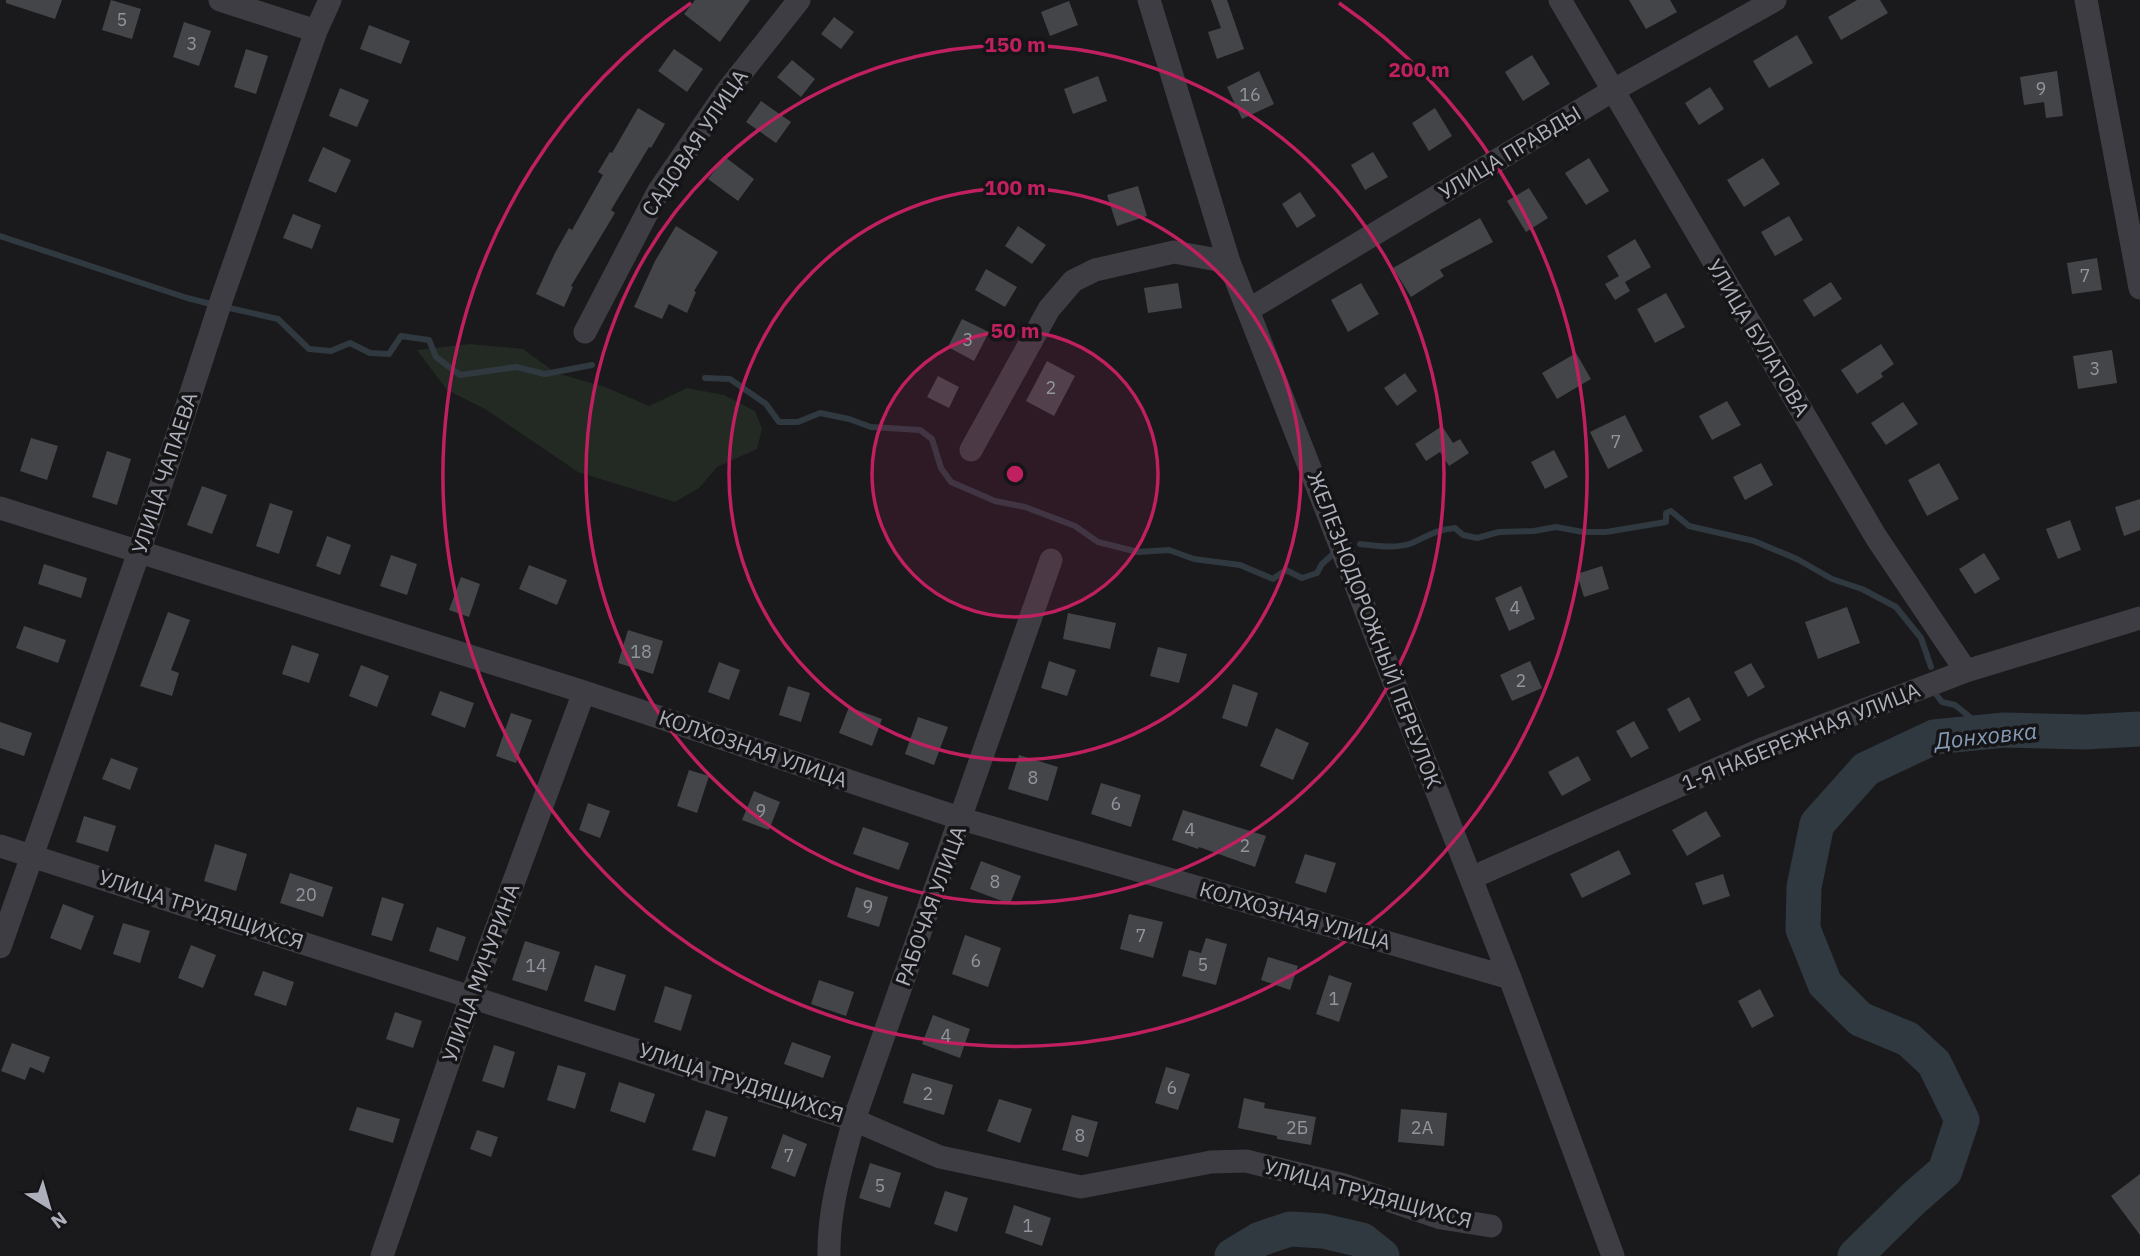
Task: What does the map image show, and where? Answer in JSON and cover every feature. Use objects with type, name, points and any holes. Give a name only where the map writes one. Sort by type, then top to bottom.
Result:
[{"type":"street","points":[[220,0],[316,31]]},
{"type":"street","name":"УЛИЦА ЧАПАЕВА","points":[[0,947],[139,552],[222,298],[316,31],[330,0]]},
{"type":"street","name":"САДОВАЯ УЛИЦА","points":[[585,332],[658,191],[727,91],[799,0]]},
{"type":"street","name":"ЖЕЛЕЗНОДОРОЖНЫЙ ПЕРЕУЛОК","points":[[1149,0],[1229,262],[1510,978],[1613,1256]]},
{"type":"street","name":"УЛИЦА БУЛАТОВА","points":[[1560,0],[1876,537],[1966,670]]},
{"type":"street","name":"УЛИЦА ПРАВДЫ","points":[[1248,310],[1612,91],[1775,0]]},
{"type":"street","points":[[2085,0],[2140,288]]},
{"type":"street","points":[[971,450],[1049,309],[1073,281],[1095,270],[1174,252],[1229,262]]},
{"type":"street","name":"КОЛХОЗНАЯ УЛИЦА","points":[[0,508],[584,692],[962,819],[1510,978]]},
{"type":"street","name":"РАБОЧАЯ УЛИЦА","points":[[829,1256],[835,1190],[854,1120],[1051,560]]},
{"type":"street","name":"1-Я НАБЕРЕЖНАЯ УЛИЦА","points":[[1471,878],[1762,749],[1966,670],[2140,618]]},
{"type":"street","name":"УЛИЦА МИЧУРИНА","points":[[382,1256],[471,997],[584,692]]},
{"type":"street","name":"УЛИЦА ТРУДЯЩИХСЯ","points":[[0,846],[854,1120],[940,1157],[1081,1187],[1211,1162],[1245,1161],[1344,1185],[1441,1218],[1491,1226]]},
{"type":"shaded area","points":[[470,344],[523,349],[556,373],[605,387],[649,406],[687,388],[724,395],[755,411],[762,429],[757,449],[717,467],[699,488],[675,502],[578,472],[485,409],[447,390],[417,350]]},
{"type":"building","points":[[6,0],[62,0],[55,19],[6,3]]},
{"type":"building","points":[[111,0],[141,9],[132,39],[102,30]]},
{"type":"building","points":[[695,0],[750,0],[720,42],[684,14]]},
{"type":"building","points":[[1211,0],[1227,0],[1244,49],[1217,59],[1208,32],[1221,28]]},
{"type":"building","points":[[1629,0],[1670,0],[1677,12],[1646,29]]},
{"type":"building","points":[[1857,0],[1880,0],[1888,13],[1841,40],[1828,17]]},
{"type":"building","points":[[1069,1],[1078,25],[1050,36],[1041,12]]},
{"type":"building","points":[[834,17],[854,32],[841,49],[821,34]]},
{"type":"building","points":[[184,22],[211,31],[199,66],[173,57]]},
{"type":"building","points":[[369,25],[410,41],[401,64],[360,49]]},
{"type":"building","points":[[1797,35],[1813,63],[1769,88],[1753,61]]},
{"type":"building","points":[[246,49],[268,56],[256,94],[234,87]]},
{"type":"building","points":[[674,49],[703,69],[687,92],[658,71]]},
{"type":"building","points":[[1532,55],[1550,84],[1523,101],[1505,72]]},
{"type":"building","points":[[792,60],[815,79],[801,97],[777,77]]},
{"type":"building","points":[[1259,71],[1274,104],[1242,119],[1227,87]]},
{"type":"building","points":[[2057,71],[2063,116],[2046,118],[2044,102],[2024,105],[2020,77]]},
{"type":"building","points":[[1098,76],[1107,101],[1073,114],[1064,89]]},
{"type":"building","points":[[1710,87],[1724,109],[1699,125],[1685,103]]},
{"type":"building","points":[[340,88],[369,100],[357,127],[329,116]]},
{"type":"building","points":[[761,101],[791,122],[776,143],[746,122]]},
{"type":"building","points":[[638,108],[665,124],[611,210],[615,213],[571,286],[573,287],[564,307],[536,294],[569,228],[572,230],[603,175],[598,172]]},
{"type":"building","points":[[1435,108],[1452,136],[1429,151],[1412,123]]},
{"type":"building","points":[[323,147],[351,160],[336,193],[308,181]]},
{"type":"building","points":[[1373,152],[1388,177],[1365,190],[1351,165]]},
{"type":"building","points":[[725,157],[754,179],[738,201],[708,179]]},
{"type":"building","points":[[1589,158],[1609,191],[1586,205],[1565,173]]},
{"type":"building","points":[[1763,158],[1780,184],[1744,207],[1727,180]]},
{"type":"building","points":[[1138,186],[1147,216],[1117,226],[1107,195]]},
{"type":"building","points":[[1529,188],[1548,218],[1526,232],[1507,201]]},
{"type":"building","points":[[1300,192],[1316,216],[1297,228],[1282,204]]},
{"type":"building","points":[[293,214],[321,225],[312,249],[283,238]]},
{"type":"building","points":[[1789,216],[1803,240],[1775,256],[1761,232]]},
{"type":"building","points":[[1480,218],[1493,242],[1440,270],[1444,276],[1411,297],[1393,268]]},
{"type":"building","points":[[676,226],[718,252],[694,291],[696,292],[687,313],[669,304],[662,319],[634,307],[655,261]]},
{"type":"building","points":[[1018,226],[1046,245],[1032,264],[1005,246]]},
{"type":"building","points":[[1635,239],[1651,267],[1625,282],[1630,291],[1615,300],[1605,284],[1619,276],[1607,256]]},
{"type":"building","points":[[2097,258],[2102,290],[2072,294],[2067,263]]},
{"type":"building","points":[[986,269],[1017,287],[1005,307],[975,290]]},
{"type":"building","points":[[1831,282],[1842,299],[1814,317],[1803,300]]},
{"type":"building","points":[[1178,283],[1182,308],[1148,313],[1144,288]]},
{"type":"building","points":[[1361,283],[1379,314],[1348,332],[1331,300]]},
{"type":"building","points":[[1666,293],[1685,327],[1655,343],[1637,309]]},
{"type":"building","points":[[962,319],[989,332],[974,361],[948,347]]},
{"type":"building","points":[[1881,344],[1894,364],[1881,373],[1883,377],[1857,394],[1841,370]]},
{"type":"building","points":[[2112,350],[2117,383],[2078,389],[2073,356]]},
{"type":"building","points":[[1576,353],[1591,379],[1557,399],[1542,373]]},
{"type":"building","points":[[1047,361],[1075,376],[1054,416],[1026,401]]},
{"type":"building","points":[[1405,373],[1417,391],[1397,406],[1384,388]]},
{"type":"building","points":[[938,376],[959,387],[949,408],[927,397]]},
{"type":"building","points":[[1727,401],[1741,425],[1712,440],[1699,416]]},
{"type":"building","points":[[1903,402],[1918,424],[1886,445],[1871,423]]},
{"type":"building","points":[[1625,415],[1643,451],[1608,469],[1590,432]]},
{"type":"building","points":[[1442,426],[1453,443],[1460,439],[1469,453],[1449,466],[1440,452],[1426,461],[1415,444]]},
{"type":"building","points":[[31,438],[58,446],[47,480],[20,471]]},
{"type":"building","points":[[1554,450],[1568,477],[1545,489],[1531,462]]},
{"type":"building","points":[[107,451],[131,459],[117,505],[92,497]]},
{"type":"building","points":[[1761,463],[1773,485],[1745,500],[1733,477]]},
{"type":"building","points":[[1939,463],[1959,499],[1927,516],[1908,480]]},
{"type":"building","points":[[202,486],[227,495],[212,534],[187,525]]},
{"type":"building","points":[[2140,499],[2140,530],[2124,536],[2115,507]]},
{"type":"building","points":[[270,503],[293,511],[279,554],[256,546]]},
{"type":"building","points":[[2070,520],[2081,550],[2058,559],[2046,529]]},
{"type":"building","points":[[327,536],[351,545],[340,575],[316,566]]},
{"type":"building","points":[[1984,553],[2000,579],[1975,594],[1959,569]]},
{"type":"building","points":[[391,555],[417,564],[407,595],[380,586]]},
{"type":"building","points":[[44,564],[87,578],[81,598],[38,584]]},
{"type":"building","points":[[529,565],[567,580],[557,605],[519,589]]},
{"type":"building","points":[[1602,566],[1609,589],[1584,597],[1577,574]]},
{"type":"building","points":[[461,577],[480,584],[469,617],[449,610]]},
{"type":"building","points":[[1521,586],[1535,619],[1509,631],[1495,598]]},
{"type":"building","points":[[1847,607],[1860,643],[1818,659],[1805,622]]},
{"type":"building","points":[[168,612],[190,620],[171,670],[179,673],[172,696],[140,686]]},
{"type":"building","points":[[1068,613],[1116,623],[1110,649],[1063,639]]},
{"type":"building","points":[[24,626],[66,640],[58,663],[16,648]]},
{"type":"building","points":[[628,630],[663,641],[653,674],[618,663]]},
{"type":"building","points":[[292,645],[319,654],[309,683],[282,674]]},
{"type":"building","points":[[1158,647],[1187,654],[1179,683],[1150,676]]},
{"type":"building","points":[[1049,661],[1076,670],[1067,696],[1041,688]]},
{"type":"building","points":[[1530,661],[1542,688],[1512,701],[1500,675]]},
{"type":"building","points":[[719,662],[740,670],[729,700],[708,692]]},
{"type":"building","points":[[1751,663],[1765,687],[1748,697],[1734,672]]},
{"type":"building","points":[[361,665],[389,676],[377,707],[349,696]]},
{"type":"building","points":[[1233,684],[1258,693],[1247,727],[1222,718]]},
{"type":"building","points":[[788,686],[810,693],[801,722],[779,715]]},
{"type":"building","points":[[440,691],[474,703],[465,728],[431,715]]},
{"type":"building","points":[[1689,697],[1701,720],[1679,732],[1667,709]]},
{"type":"building","points":[[849,707],[882,719],[872,746],[839,733]]},
{"type":"building","points":[[511,713],[532,720],[516,763],[496,756]]},
{"type":"building","points":[[918,717],[948,727],[934,765],[905,754]]},
{"type":"building","points":[[1634,721],[1649,748],[1631,758],[1616,731]]},
{"type":"building","points":[[0,722],[32,733],[24,756],[0,748]]},
{"type":"building","points":[[1276,728],[1309,743],[1293,780],[1260,766]]},
{"type":"building","points":[[1019,755],[1058,767],[1048,801],[1008,789]]},
{"type":"building","points":[[1578,756],[1591,780],[1562,796],[1548,772]]},
{"type":"building","points":[[111,758],[138,768],[130,790],[102,779]]},
{"type":"building","points":[[689,770],[709,776],[697,813],[677,806]]},
{"type":"building","points":[[1101,783],[1141,795],[1131,827],[1091,814]]},
{"type":"building","points":[[754,791],[780,802],[769,830],[742,820]]},
{"type":"building","points":[[588,803],[610,811],[600,838],[579,830]]},
{"type":"building","points":[[1183,810],[1266,836],[1255,867],[1172,840]]},
{"type":"building","points":[[1706,811],[1721,836],[1687,856],[1672,830]]},
{"type":"building","points":[[84,816],[116,826],[108,852],[76,842]]},
{"type":"building","points":[[863,827],[909,843],[899,870],[853,854]]},
{"type":"building","points":[[215,844],[247,854],[236,891],[204,881]]},
{"type":"building","points":[[1619,850],[1631,874],[1582,898],[1570,874]]},
{"type":"building","points":[[1305,854],[1336,863],[1326,893],[1295,883]]},
{"type":"building","points":[[981,861],[1021,876],[1010,904],[970,889]]},
{"type":"building","points":[[290,873],[333,887],[323,917],[280,903]]},
{"type":"building","points":[[1723,874],[1730,896],[1703,905],[1695,883]]},
{"type":"building","points":[[856,887],[888,897],[879,927],[847,917]]},
{"type":"building","points":[[382,897],[404,904],[392,941],[371,935]]},
{"type":"building","points":[[63,904],[94,916],[81,950],[50,938]]},
{"type":"building","points":[[1129,914],[1163,922],[1153,958],[1120,949]]},
{"type":"building","points":[[123,923],[150,931],[140,963],[113,954]]},
{"type":"building","points":[[437,927],[466,937],[458,961],[429,951]]},
{"type":"building","points":[[965,935],[1001,948],[988,987],[952,974]]},
{"type":"building","points":[[1206,938],[1227,944],[1216,985],[1182,976],[1189,950],[1201,953]]},
{"type":"building","points":[[525,941],[560,952],[547,991],[512,980]]},
{"type":"building","points":[[191,945],[216,955],[203,988],[178,978]]},
{"type":"building","points":[[1268,957],[1298,966],[1290,990],[1261,980]]},
{"type":"building","points":[[595,965],[626,975],[615,1011],[584,1001]]},
{"type":"building","points":[[263,971],[294,982],[286,1006],[254,995]]},
{"type":"building","points":[[1329,975],[1352,983],[1339,1022],[1316,1014]]},
{"type":"building","points":[[819,980],[854,992],[846,1016],[811,1004]]},
{"type":"building","points":[[665,986],[692,995],[681,1031],[654,1022]]},
{"type":"building","points":[[1760,989],[1774,1016],[1752,1028],[1738,1001]]},
{"type":"building","points":[[395,1012],[422,1021],[413,1048],[386,1039]]},
{"type":"building","points":[[933,1015],[970,1029],[960,1058],[922,1044]]},
{"type":"building","points":[[792,1042],[831,1056],[823,1078],[784,1064]]},
{"type":"building","points":[[12,1043],[50,1057],[44,1073],[30,1067],[25,1080],[1,1071]]},
{"type":"building","points":[[494,1045],[515,1052],[504,1088],[482,1081]]},
{"type":"building","points":[[558,1065],[586,1073],[575,1109],[547,1100]]},
{"type":"building","points":[[1166,1067],[1190,1074],[1178,1110],[1155,1103]]},
{"type":"building","points":[[912,1073],[953,1085],[944,1115],[903,1103]]},
{"type":"building","points":[[619,1082],[655,1094],[645,1123],[610,1111]]},
{"type":"building","points":[[1244,1098],[1265,1103],[1264,1108],[1316,1117],[1311,1145],[1238,1128]]},
{"type":"building","points":[[999,1099],[1032,1109],[1020,1143],[987,1131]]},
{"type":"building","points":[[357,1107],[400,1119],[393,1143],[349,1130]]},
{"type":"building","points":[[1401,1109],[1447,1113],[1444,1146],[1398,1142]]},
{"type":"building","points":[[706,1110],[728,1117],[715,1157],[692,1150]]},
{"type":"building","points":[[1072,1115],[1098,1122],[1088,1157],[1062,1150]]},
{"type":"building","points":[[477,1130],[498,1137],[491,1157],[470,1149]]},
{"type":"building","points":[[783,1134],[807,1144],[795,1177],[771,1168]]},
{"type":"building","points":[[870,1163],[901,1173],[890,1208],[859,1198]]},
{"type":"building","points":[[2140,1174],[2140,1235],[2111,1196]]},
{"type":"building","points":[[945,1191],[968,1198],[957,1232],[934,1224]]},
{"type":"building","points":[[1014,1205],[1051,1218],[1042,1246],[1005,1233]]},
{"type":"waterway","points":[[0,236],[215,305]]},
{"type":"waterway","points":[[225,307],[278,319],[309,349],[331,351],[350,343],[370,353],[389,354],[401,336],[429,340],[436,357],[460,375],[516,367],[545,374],[592,365]]},
{"type":"waterway","points":[[705,378],[730,379],[766,404],[779,422],[798,422],[820,413],[871,427],[920,430],[932,439],[941,468],[951,482],[995,501],[1025,507],[1075,526],[1098,542],[1138,552],[1169,550],[1194,559],[1240,565],[1273,579],[1286,570],[1302,578],[1317,573],[1332,555]]},
{"type":"waterway","points":[[1360,544],[1400,546],[1455,528],[1463,535],[1477,538],[1499,532],[1556,527],[1583,532],[1606,532],[1666,522],[1666,513],[1671,511],[1689,526],[1754,541],[1896,607],[1921,638],[1931,667]]},
{"type":"waterway","points":[[1935,693],[1942,702],[1955,705],[1987,731]]},
{"type":"waterway","name":"Донховка","points":[[1855,1256],[1945,1171],[1962,1120],[1934,1063],[1908,1039],[1860,1019],[1825,984],[1803,929],[1804,887],[1817,824],[1866,769],[1934,737],[2004,730],[2085,732],[2140,729]]},
{"type":"waterway","name":"Донховка","points":[[1232,1256],[1260,1239],[1290,1229],[1323,1231],[1362,1240],[1382,1256]]}]
